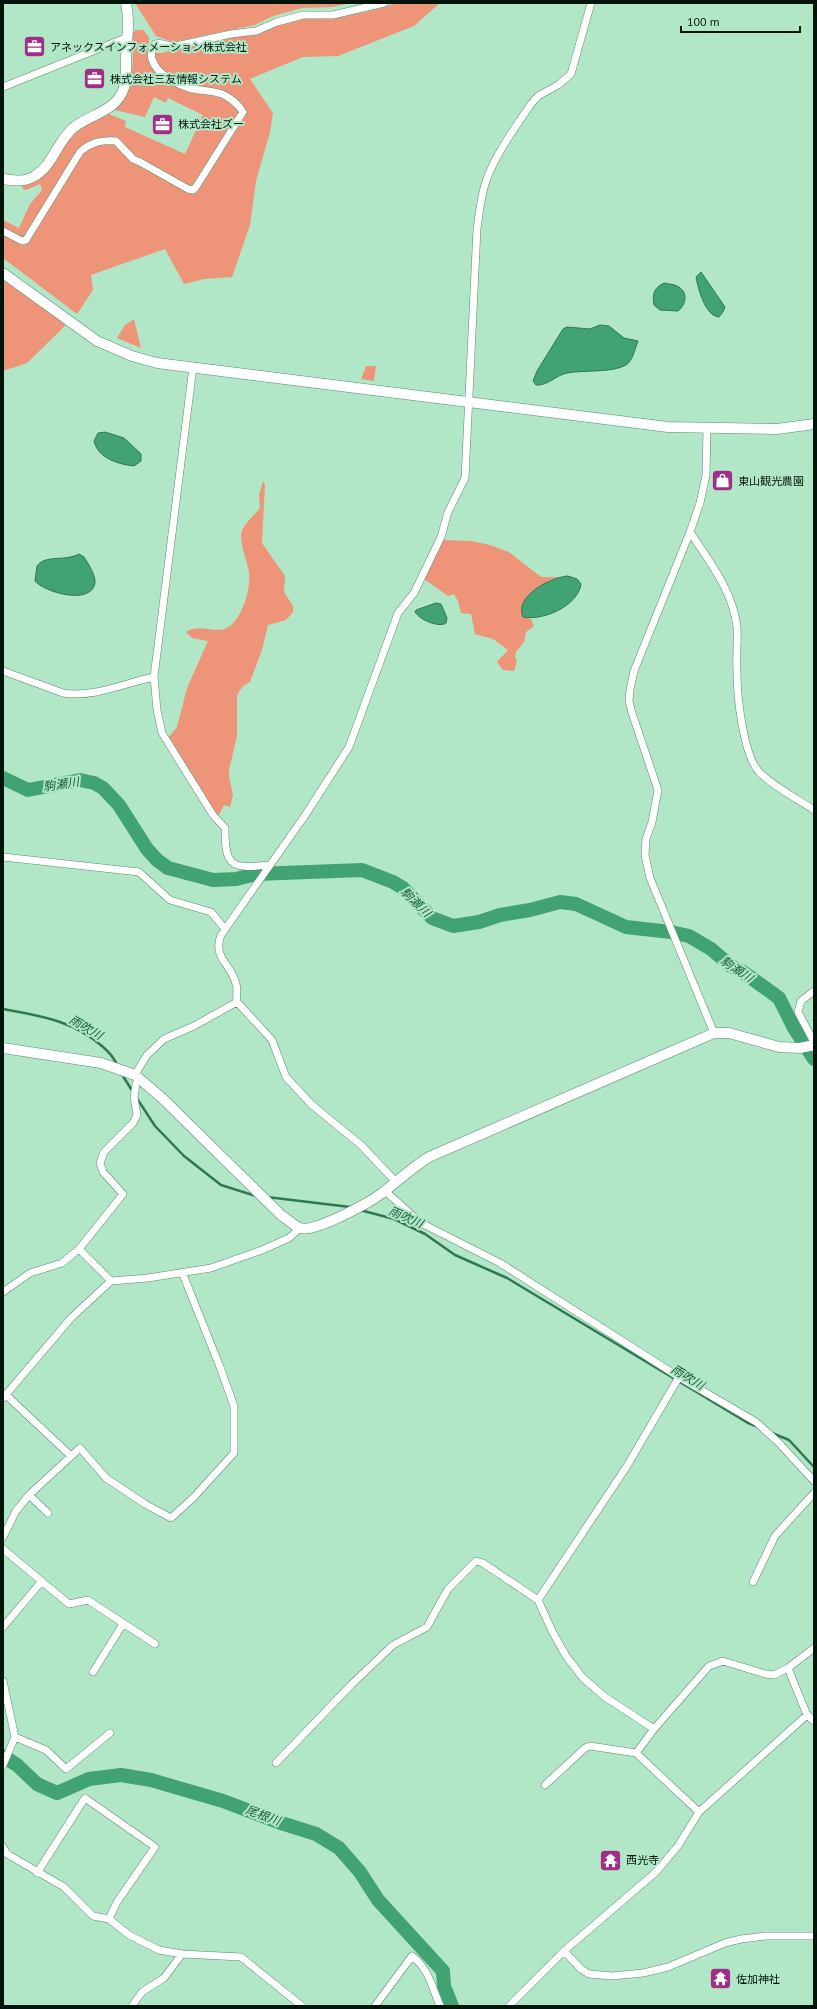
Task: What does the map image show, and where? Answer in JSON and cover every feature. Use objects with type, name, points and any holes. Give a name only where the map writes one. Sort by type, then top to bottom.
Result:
[{"type":"street","points":[[3,179],[22,181],[32,178],[49,164],[64,137],[73,128],[113,105],[124,88],[129,16],[126,3]]},
{"type":"street","points":[[3,231],[22,241],[26,240],[80,152],[94,142],[116,141],[132,159],[188,189],[193,190],[196,187],[243,112],[231,100],[222,94],[178,84],[165,75],[151,61],[150,55],[155,44],[160,43],[176,46],[231,34],[256,31],[277,22],[303,14],[333,15],[384,3]]},
{"type":"street","points":[[236,1002],[236,983],[220,956],[218,943],[225,929],[306,814],[349,747],[398,613],[414,593],[441,538],[448,512],[465,478],[470,403],[477,229],[480,204],[486,181],[496,160],[531,104],[538,96],[558,85],[571,74],[591,3]]},
{"type":"street","points":[[3,87],[128,37]]},
{"type":"street","points":[[3,273],[97,340],[132,356],[157,363],[668,427],[707,429],[777,429],[814,424]]},
{"type":"street","points":[[193,367],[154,677],[157,710],[162,733],[213,815],[225,828],[225,848],[230,860],[240,866],[268,867]]},
{"type":"street","points":[[707,429],[706,475],[700,503],[690,532],[634,671],[629,701],[657,782],[658,796],[646,839],[645,855],[650,878],[714,1033]]},
{"type":"street","points":[[690,532],[724,585],[737,626],[737,675],[744,735],[749,756],[760,772],[784,791],[814,810]]},
{"type":"street","points":[[3,670],[63,693],[73,695],[91,693],[154,677]]},
{"type":"street","points":[[3,857],[139,872],[170,900],[211,912],[225,929]]},
{"type":"street","points":[[71,1456],[5,1396],[70,1318],[111,1281],[148,1278],[211,1268],[262,1250],[289,1238],[300,1228],[315,1227],[325,1224],[364,1204],[385,1191],[413,1167],[435,1154],[714,1033],[736,1034],[779,1047],[800,1048],[813,1044],[798,1012],[801,1001],[814,991]]},
{"type":"street","points":[[3,1292],[30,1272],[62,1263],[79,1249],[123,1194],[103,1172],[100,1163],[104,1152],[133,1122],[137,1115],[134,1097],[135,1077],[147,1055],[164,1039],[194,1026],[236,1002]]},
{"type":"street","points":[[236,1002],[248,1012],[272,1040],[286,1077],[312,1105],[360,1145],[395,1181]]},
{"type":"street","points":[[3,1048],[113,1066],[135,1077],[273,1206],[300,1228]]},
{"type":"street","points":[[385,1191],[421,1223],[500,1263],[679,1377],[763,1428],[814,1480]]},
{"type":"street","points":[[79,1249],[111,1281]]},
{"type":"street","points":[[3,1536],[16,1512],[29,1495],[80,1448],[106,1478],[145,1504],[171,1518],[193,1498],[234,1453],[234,1406],[182,1272]]},
{"type":"street","points":[[538,1600],[627,1466],[679,1377]]},
{"type":"street","points":[[753,1582],[775,1536],[814,1493]]},
{"type":"street","points":[[29,1495],[48,1513]]},
{"type":"street","points":[[3,1549],[69,1604],[88,1600],[155,1644]]},
{"type":"street","points":[[276,1763],[392,1645],[427,1627],[448,1589],[476,1561],[483,1563],[538,1600],[552,1631],[566,1656],[583,1678],[605,1697],[654,1729]]},
{"type":"street","points":[[3,1627],[42,1581]]},
{"type":"street","points":[[93,1672],[123,1624]]},
{"type":"street","points":[[636,1753],[654,1729],[709,1666],[723,1661],[740,1665],[765,1674],[774,1675],[788,1668],[814,1648]]},
{"type":"street","points":[[788,1668],[807,1715],[814,1721]]},
{"type":"street","points":[[3,1681],[15,1737],[3,1764]]},
{"type":"street","points":[[508,2006],[564,1951],[656,1872],[678,1846],[699,1812],[807,1715]]},
{"type":"street","points":[[15,1737],[46,1750],[66,1769],[110,1733]]},
{"type":"street","points":[[545,1785],[585,1748],[590,1746],[636,1753],[699,1812]]},
{"type":"street","points":[[37,1873],[85,1798],[155,1847],[117,1902],[109,1919]]},
{"type":"street","points":[[3,1847],[7,1854],[37,1873],[64,1887],[93,1916],[109,1919],[129,1935],[159,1950],[182,1954],[241,1957],[302,2006]]},
{"type":"street","points":[[564,1951],[581,1969],[589,1974],[612,1976],[643,1973],[668,1967],[724,1943],[741,1939],[766,1936],[814,1936]]},
{"type":"street","points":[[132,2006],[142,1992],[164,1978],[182,1954]]},
{"type":"street","points":[[375,2006],[412,1956],[422,1963],[430,1978],[440,2006]]},
{"type":"shaded area","points":[[135,3],[349,3],[333,7],[302,8],[273,16],[255,25],[173,42],[156,36]]},
{"type":"shaded area","points":[[397,3],[440,3],[414,26],[338,56],[303,57],[250,79],[273,113],[270,132],[256,181],[250,225],[232,277],[204,279],[184,284],[165,249],[91,275],[93,290],[77,314],[3,258],[3,220],[19,228],[30,204],[42,190],[40,184],[26,190],[23,189],[22,186],[61,149],[75,131],[109,114],[126,121],[125,127],[185,154],[203,115],[168,98],[166,103],[154,97],[145,117],[115,110],[122,102],[132,74],[133,33],[135,30],[143,30],[149,37],[148,53],[161,53],[232,37],[257,35],[278,25],[303,19],[333,18],[370,11]]},
{"type":"shaded area","points":[[701,272],[725,307],[719,317],[710,312],[703,301],[696,277]]},
{"type":"shaded area","points":[[3,278],[66,325],[27,363],[3,371]]},
{"type":"shaded area","points":[[664,283],[681,288],[685,294],[685,301],[678,311],[660,310],[654,305],[654,292]]},
{"type":"shaded area","points":[[134,319],[141,348],[117,338],[125,325]]},
{"type":"shaded area","points":[[600,325],[609,326],[624,338],[638,341],[632,357],[626,365],[613,369],[567,373],[544,384],[536,385],[533,381],[537,371],[563,329],[567,327],[590,329]]},
{"type":"shaded area","points":[[366,366],[376,366],[374,381],[361,379]]},
{"type":"shaded area","points":[[105,432],[124,438],[141,454],[141,461],[134,466],[115,462],[104,456],[96,447],[94,441],[98,433]]},
{"type":"shaded area","points":[[263,481],[265,485],[262,543],[285,576],[284,592],[293,606],[293,612],[286,620],[268,625],[262,650],[250,682],[243,686],[237,695],[237,736],[229,770],[233,795],[230,807],[224,805],[218,817],[167,739],[177,727],[187,688],[208,641],[192,638],[186,632],[197,628],[225,629],[230,626],[239,616],[245,601],[249,586],[249,572],[241,536],[245,524],[260,508],[259,495]]},
{"type":"shaded area","points":[[443,540],[472,541],[490,545],[509,552],[541,577],[559,577],[548,581],[523,617],[531,619],[534,626],[526,632],[524,642],[516,652],[515,657],[517,661],[514,671],[503,670],[497,662],[508,650],[493,639],[475,634],[471,614],[461,613],[458,601],[454,594],[448,596],[424,579]]},
{"type":"shaded area","points":[[79,554],[84,557],[93,573],[95,583],[92,590],[85,594],[67,595],[57,593],[35,581],[37,566],[41,562],[50,559],[67,558]]},
{"type":"shaded area","points":[[568,576],[577,579],[581,584],[578,592],[567,605],[540,617],[523,617],[522,609],[524,602],[529,595],[544,584],[561,577]]},
{"type":"shaded area","points":[[436,603],[441,604],[447,618],[446,623],[439,625],[434,624],[421,618],[415,612],[416,610]]},
{"type":"waterway","name":"駒瀬川","points":[[3,778],[28,790],[80,780],[94,783],[103,788],[119,805],[147,849],[157,860],[168,868],[213,880],[236,879],[256,874],[362,870],[393,882],[403,888],[432,918],[453,926],[479,922],[500,915],[530,910],[560,902],[576,904],[626,927],[671,932],[689,936],[711,949],[731,966],[743,972],[779,998],[794,1028],[814,1059]]},
{"type":"waterway","name":"雨吹川","points":[[3,1009],[55,1020],[79,1030],[105,1048],[113,1057],[117,1065]]},
{"type":"waterway","name":"雨吹川","points":[[121,1073],[133,1092]]},
{"type":"waterway","name":"雨吹川","points":[[136,1097],[155,1126],[184,1156],[221,1185],[256,1196]]},
{"type":"waterway","name":"雨吹川","points":[[267,1197],[350,1207]]},
{"type":"waterway","name":"雨吹川","points":[[360,1210],[394,1219],[425,1234],[455,1255],[507,1278],[748,1423],[758,1427]]},
{"type":"waterway","name":"雨吹川","points":[[772,1433],[789,1440],[814,1467]]},
{"type":"waterway","name":"尾根川","points":[[3,1756],[17,1765],[37,1784],[57,1793],[89,1779],[121,1775],[151,1780],[223,1801],[278,1822],[316,1834],[339,1848],[360,1872],[378,1900],[443,1971],[444,1986],[452,2006]]},
{"type":"place","name":"アネックスインフォメーション株式会社","points":[[34,47]]},
{"type":"place","name":"株式会社三友情報システム","points":[[95,79]]},
{"type":"place","name":"株式会社ズー","points":[[162,124]]},
{"type":"place","name":"東山観光農園","points":[[722,481]]},
{"type":"place","name":"西光寺","points":[[611,1860]]},
{"type":"place","name":"佐加神社","points":[[721,1979]]}]
